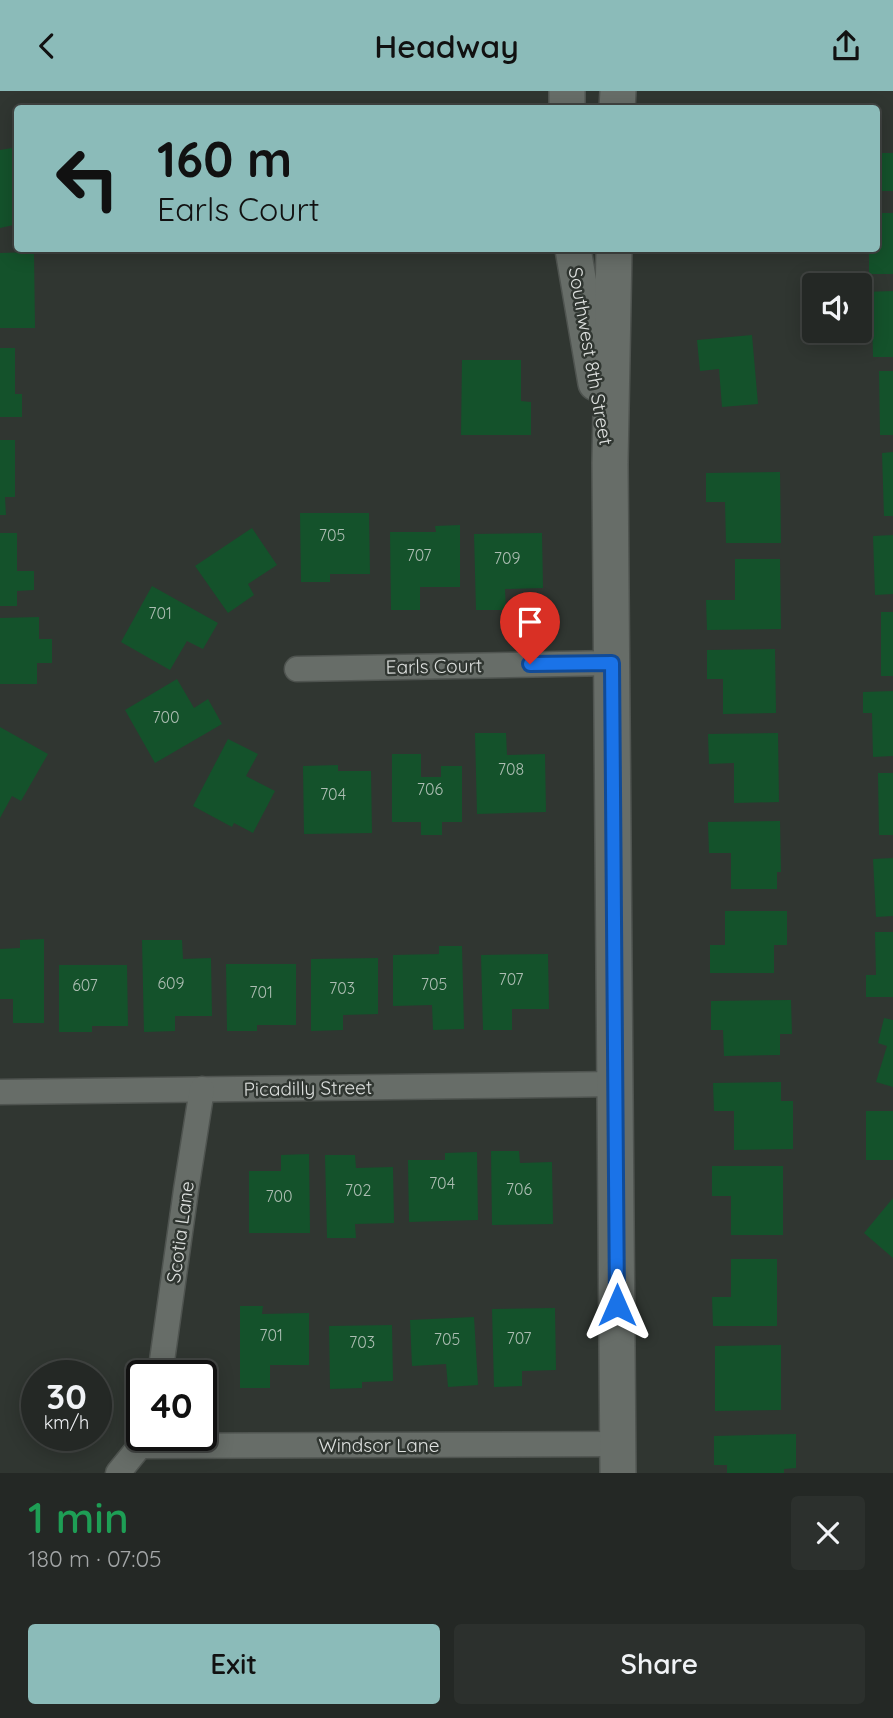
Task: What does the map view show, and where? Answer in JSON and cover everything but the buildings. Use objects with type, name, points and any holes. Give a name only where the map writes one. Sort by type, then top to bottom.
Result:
[{"type":"street","name":"Southwest 8th Street","points":[[574,252],[610,463]]},
{"type":"street","name":"Southwest 8th Street","points":[[614,252],[610,463],[618,1459]]},
{"type":"street","name":"Earls Court","points":[[297,669],[612,663]]},
{"type":"street","name":"Picadilly Street","points":[[0,1092],[616,1084]]},
{"type":"street","name":"Scotia Lane","points":[[162,1360],[202,1089]]},
{"type":"street","name":"Windsor Lane","points":[[217,1444],[618,1459]]},
{"type":"street","points":[[118,1473],[134,1451]]},
{"type":"route","points":[[530,664],[612,663],[617,1305]]}]
